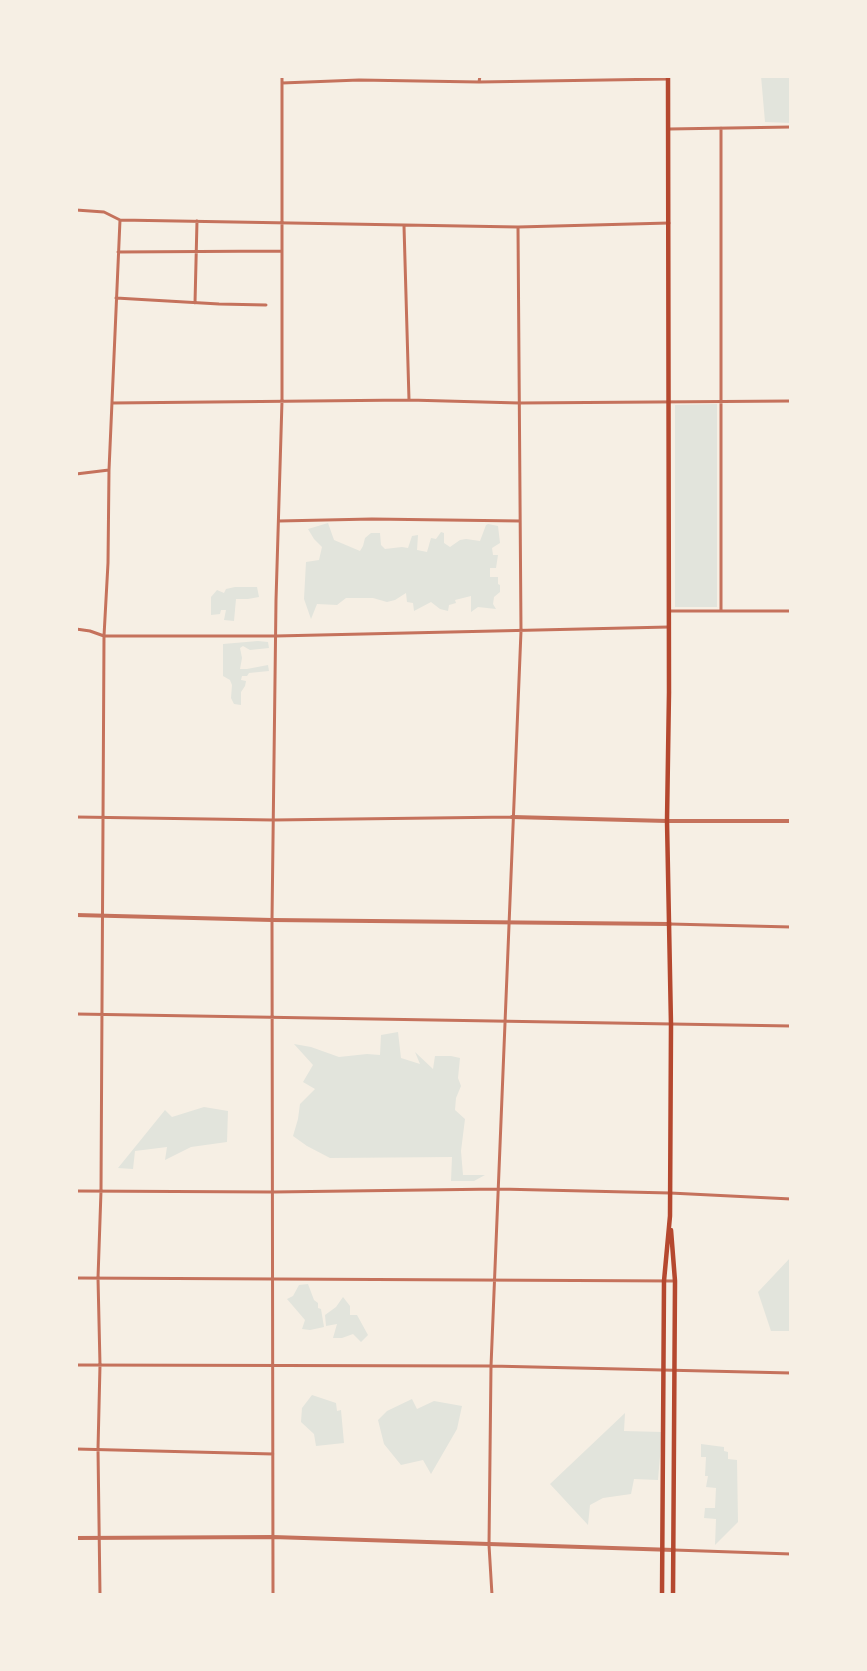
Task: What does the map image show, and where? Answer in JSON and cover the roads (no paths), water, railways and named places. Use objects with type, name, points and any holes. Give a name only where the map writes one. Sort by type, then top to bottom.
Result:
[{"type":"main road","points":[[668,78],[669,627],[667,821],[671,1025],[670,1216],[674,1281],[673,1595]]},
{"type":"main road","points":[[662,1595],[664,1281],[670,1216]]},
{"type":"street","points":[[273,1595],[272,920],[282,401],[282,76]]},
{"type":"street","points":[[479,82],[480,76]]},
{"type":"street","points":[[282,83],[359,80],[479,82],[668,78]]},
{"type":"street","points":[[669,130],[791,127]]},
{"type":"street","points":[[721,128],[721,611]]},
{"type":"street","points":[[76,210],[104,212],[120,220],[518,227],[669,223]]},
{"type":"street","points":[[100,1595],[98,1278],[101,1191],[104,636],[120,220]]},
{"type":"street","points":[[195,303],[197,221]]},
{"type":"street","points":[[404,226],[409,400]]},
{"type":"street","points":[[492,1595],[489,1544],[491,1366],[521,630],[518,227]]},
{"type":"street","points":[[118,252],[282,251]]},
{"type":"street","points":[[116,298],[266,305]]},
{"type":"street","points":[[112,402],[409,400],[668,403],[720,400],[791,401]]},
{"type":"street","points":[[76,474],[109,470]]},
{"type":"street","points":[[279,520],[520,521]]},
{"type":"street","points":[[668,611],[791,611]]},
{"type":"street","points":[[76,629],[104,636],[276,636],[669,627]]},
{"type":"street","points":[[76,817],[273,820],[512,818],[667,821],[791,820]]},
{"type":"street","points":[[76,915],[272,920],[791,927]]},
{"type":"street","points":[[76,1014],[791,1026]]},
{"type":"street","points":[[76,1191],[273,1192],[499,1189],[670,1193],[791,1199]]},
{"type":"street","points":[[76,1278],[674,1281]]},
{"type":"street","points":[[76,1365],[491,1366],[791,1373]]},
{"type":"street","points":[[76,1449],[273,1454]]},
{"type":"street","points":[[76,1538],[273,1537],[791,1554]]}]
